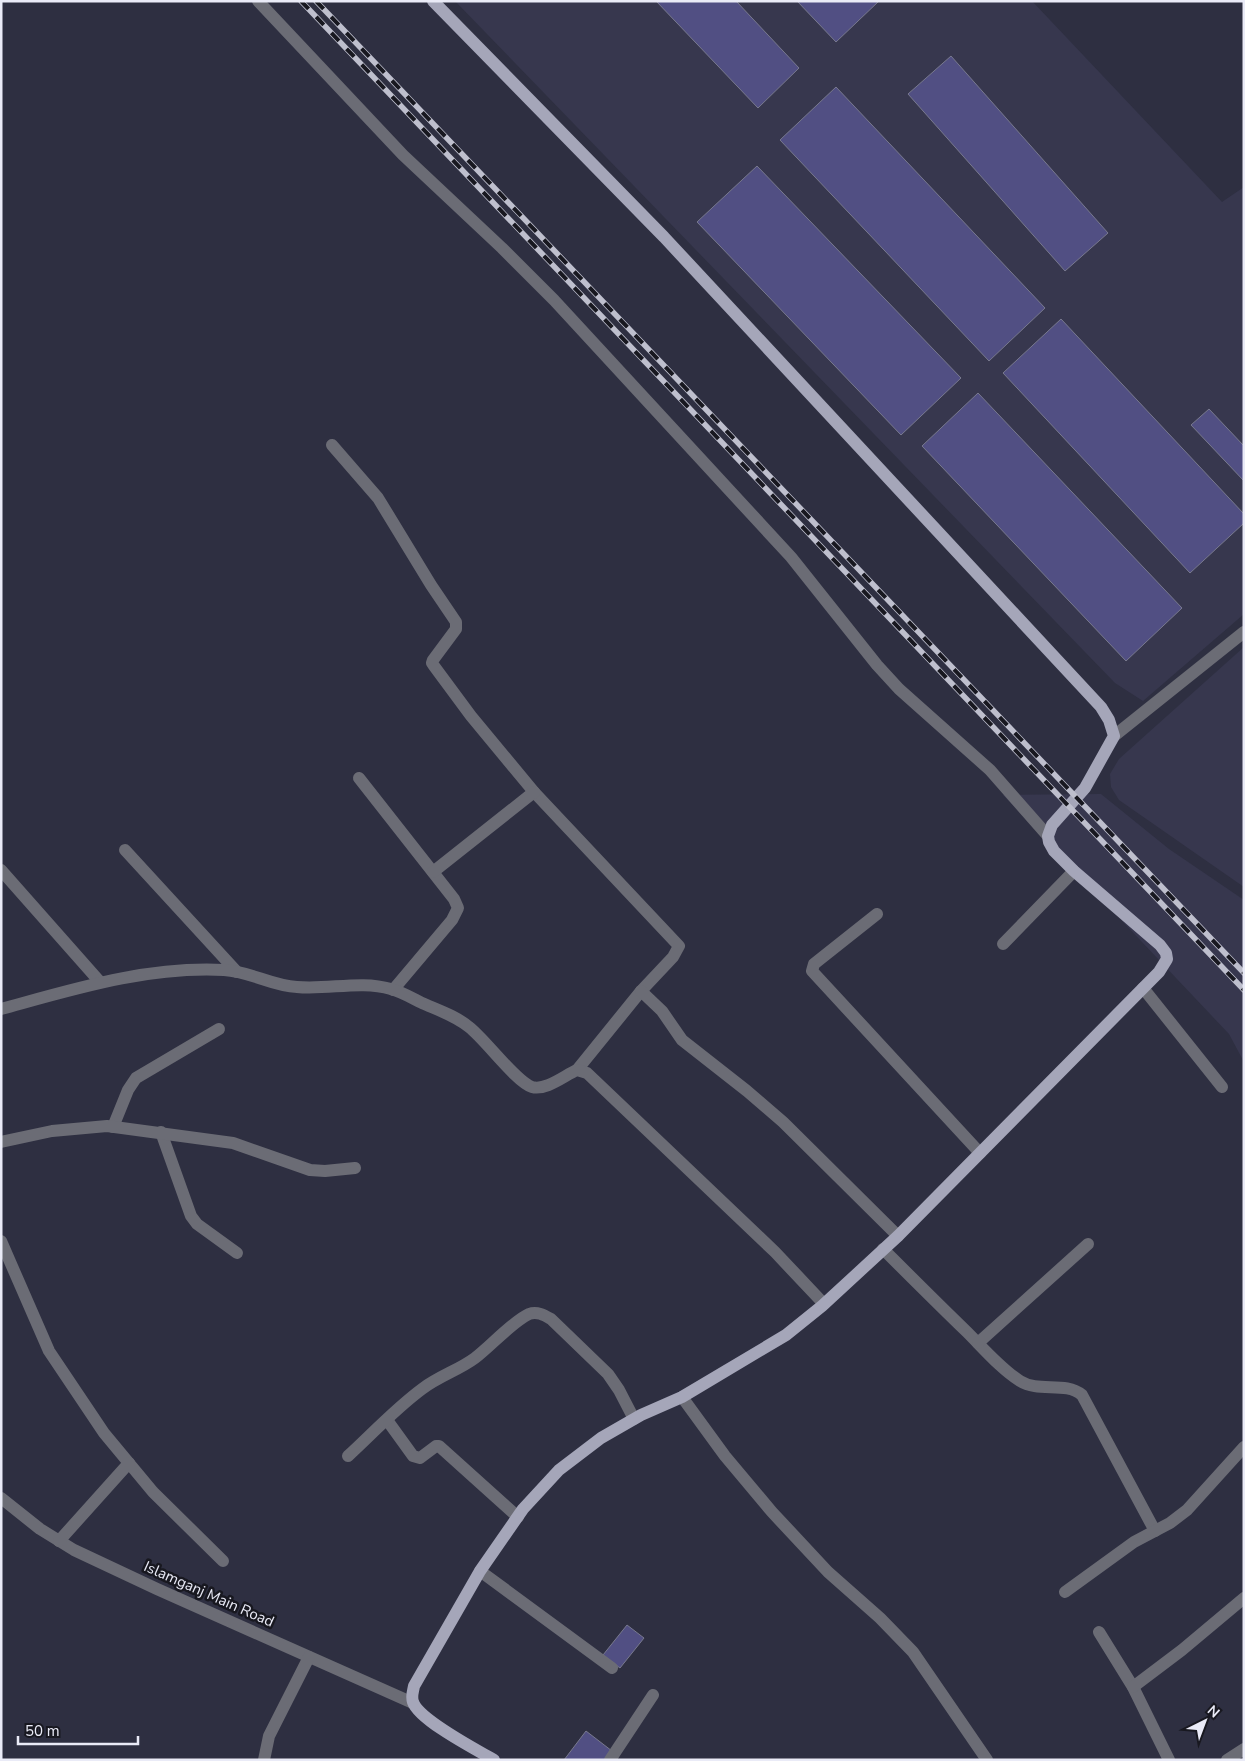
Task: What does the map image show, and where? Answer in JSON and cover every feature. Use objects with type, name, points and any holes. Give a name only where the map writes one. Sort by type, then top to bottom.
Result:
[{"type":"main road","points":[[432,1],[664,237],[1101,707],[1109,720],[1114,736],[1084,788],[1052,825],[1048,836],[1049,842],[1054,851],[1074,871],[1160,945],[1166,953],[1167,959],[1164,965],[1143,988],[898,1236],[824,1304],[786,1335],[682,1397],[634,1419],[601,1438],[558,1470],[518,1517],[480,1571],[414,1686],[412,1696],[413,1703],[429,1720],[494,1760]]},
{"type":"street","points":[[258,1],[403,155],[554,300],[791,557],[877,665],[899,689],[990,770],[1048,836]]},
{"type":"street","points":[[1,1009],[100,982],[149,974],[218,970],[237,972],[295,987],[311,988],[362,984],[393,990],[448,1015],[469,1027],[520,1079],[532,1087],[544,1086],[577,1070],[641,991],[673,957],[679,946],[534,792],[471,716],[432,663],[434,656],[455,632],[457,624],[378,498],[332,445]]},
{"type":"street","points":[[1114,736],[1244,632]]},
{"type":"street","points":[[359,778],[454,899],[458,908],[452,920],[393,990]]},
{"type":"street","points":[[433,872],[534,792]]},
{"type":"street","points":[[125,850],[237,972]]},
{"type":"street","points":[[1,870],[100,982]]},
{"type":"street","points":[[1003,944],[1074,871]]},
{"type":"street","points":[[877,914],[814,964],[812,971],[980,1153]]},
{"type":"street","points":[[1143,988],[1222,1087]]},
{"type":"street","points":[[641,991],[662,1011],[682,1040],[778,1117],[898,1236]]},
{"type":"street","points":[[113,1127],[128,1090],[136,1078],[219,1029]]},
{"type":"street","points":[[577,1070],[587,1073],[599,1084],[774,1252],[824,1304]]},
{"type":"street","points":[[1,1142],[52,1131],[87,1127],[113,1127],[161,1132],[244,1146],[310,1170],[325,1171],[355,1168]]},
{"type":"street","points":[[161,1132],[191,1216],[197,1224],[237,1253]]},
{"type":"street","points":[[1,1241],[5,1259],[49,1351],[104,1434],[153,1492],[223,1561]]},
{"type":"street","points":[[978,1343],[1088,1244]]},
{"type":"street","points":[[884,1249],[978,1343],[1023,1383],[1038,1388],[1074,1390],[1082,1395],[1156,1531]]},
{"type":"street","points":[[348,1456],[414,1396],[436,1379],[474,1358],[520,1320],[529,1314],[536,1313],[543,1314],[550,1319],[608,1374],[619,1390],[634,1419]]},
{"type":"street","points":[[682,1397],[725,1456],[772,1512],[828,1572],[880,1618],[913,1652],[987,1760]]},
{"type":"street","points":[[387,1420],[413,1456],[420,1458],[436,1446],[439,1446],[518,1517]]},
{"type":"street","points":[[1065,1592],[1134,1542],[1156,1531],[1187,1510],[1244,1447]]},
{"type":"street","points":[[59,1540],[129,1463]]},
{"type":"street","name":"Islamganj Main Road","points":[[1,1498],[40,1528],[74,1550],[413,1703]]},
{"type":"street","points":[[480,1571],[612,1668]]},
{"type":"street","points":[[1133,1687],[1182,1650],[1244,1598]]},
{"type":"street","points":[[1099,1632],[1133,1687],[1169,1760]]},
{"type":"street","points":[[264,1760],[269,1736],[309,1657]]},
{"type":"street","points":[[610,1760],[653,1696]]},
{"type":"street","points":[[1227,1760],[1244,1749]]},
{"type":"shaded area","points":[[455,1],[1032,1],[1222,202],[1244,187],[1244,614],[1143,701],[1115,683]]},
{"type":"shaded area","points":[[1244,647],[1244,887],[1119,800],[1111,787],[1110,774],[1119,759]]},
{"type":"shaded area","points":[[1101,794],[1169,849],[1244,900],[1244,1062],[1229,1034],[1003,795]]},
{"type":"building","points":[[656,1],[736,1],[799,68],[758,108]]},
{"type":"building","points":[[797,1],[879,1],[836,42]]},
{"type":"building","points":[[951,56],[1108,233],[1065,271],[908,94]]},
{"type":"building","points":[[836,87],[1045,308],[989,361],[780,140]]},
{"type":"building","points":[[757,166],[961,378],[901,435],[697,222]]},
{"type":"building","points":[[1061,319],[1244,514],[1244,523],[1190,573],[1003,373]]},
{"type":"building","points":[[978,393],[1182,608],[1126,661],[922,446]]},
{"type":"building","points":[[1209,409],[1244,446],[1244,481],[1191,425]]},
{"type":"building","points":[[627,1625],[644,1638],[620,1668],[603,1655]]},
{"type":"building","points":[[586,1731],[612,1751],[605,1760],[564,1760]]},
{"type":"railway","points":[[301,1],[1244,990]]},
{"type":"railway","points":[[316,1],[1244,973]]}]
